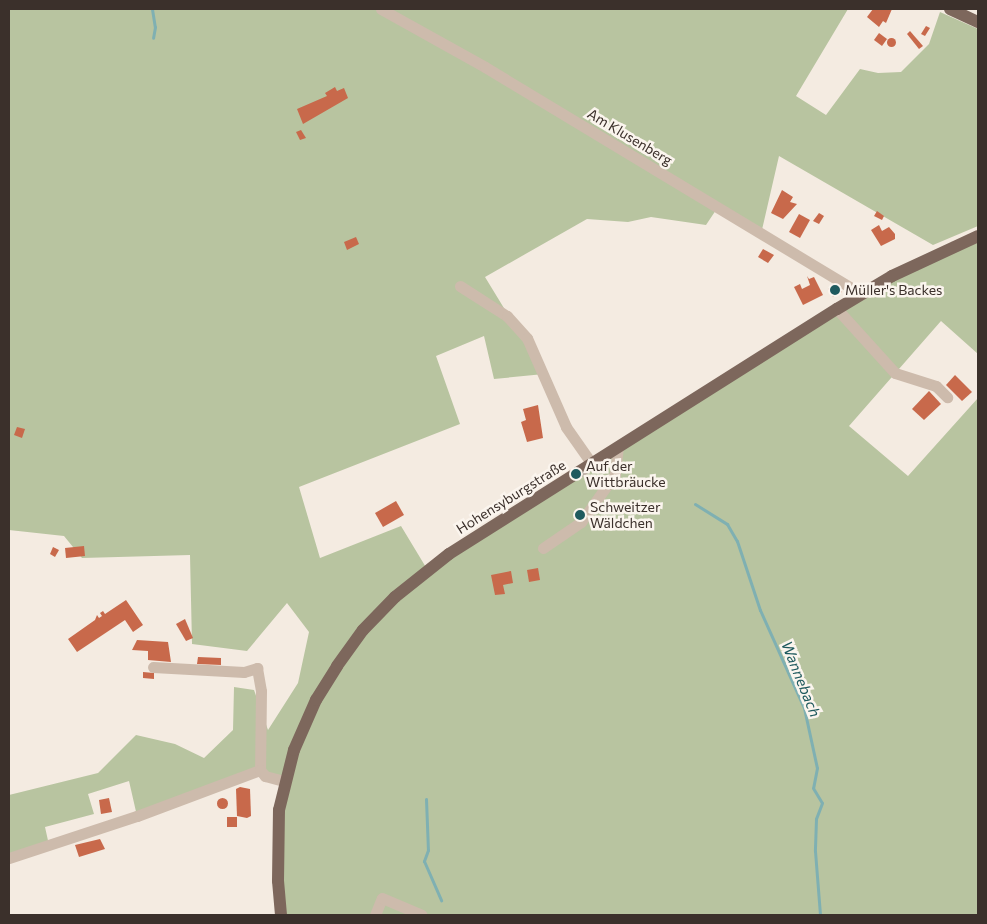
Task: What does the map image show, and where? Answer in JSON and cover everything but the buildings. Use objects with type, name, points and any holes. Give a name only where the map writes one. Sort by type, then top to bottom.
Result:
[{"type":"main road","points":[[950,9],[978,22]]},
{"type":"main road","name":"Hohensyburgstraße","points":[[281,915],[278,841],[284,781],[316,700],[348,649],[379,612],[427,570],[837,309],[862,294],[978,236]]},
{"type":"street","name":"Am Klusenberg","points":[[381,9],[510,82],[862,294]]},
{"type":"street","points":[[460,286],[507,316],[527,338],[566,427],[592,464]]},
{"type":"street","points":[[837,309],[895,373],[936,386],[947,397]]},
{"type":"street","points":[[543,548],[581,522],[615,474],[618,447]]},
{"type":"street","points":[[153,667],[225,672],[257,668],[261,691],[260,770],[265,776],[284,781]]},
{"type":"street","points":[[9,858],[137,816],[260,770]]},
{"type":"street","points":[[375,915],[382,898],[422,915]]},
{"type":"green space","points":[[9,9],[848,9],[796,96],[826,115],[860,69],[878,73],[901,72],[929,44],[940,12],[978,29],[978,226],[933,245],[779,156],[761,234],[718,207],[706,225],[651,217],[628,222],[587,219],[485,277],[544,374],[494,379],[484,336],[436,356],[460,424],[299,487],[320,558],[401,526],[427,569],[837,309],[978,236],[978,354],[941,321],[849,426],[908,476],[978,398],[978,915],[281,915],[284,781],[260,770],[137,816],[129,781],[88,794],[94,814],[45,827],[49,845],[9,858],[9,795],[98,773],[136,735],[175,744],[204,758],[233,730],[234,687],[254,690],[268,730],[298,683],[309,632],[287,603],[247,651],[192,644],[190,555],[82,558],[64,536],[9,530]]},
{"type":"waterway","points":[[152,9],[155,27],[153,38]]},
{"type":"waterway","name":"Wannebach","points":[[695,504],[727,524],[737,541],[760,610],[804,708],[817,768],[813,788],[822,803],[816,819],[815,851],[820,915]]},
{"type":"waterway","points":[[426,799],[428,850],[424,861],[441,900]]},
{"type":"place","name":"Müller's Backes","points":[[835,290]]},
{"type":"place","name":"Auf der Wittbräucke","points":[[576,474]]},
{"type":"place","name":"Schweitzer Wäldchen","points":[[580,515]]}]
